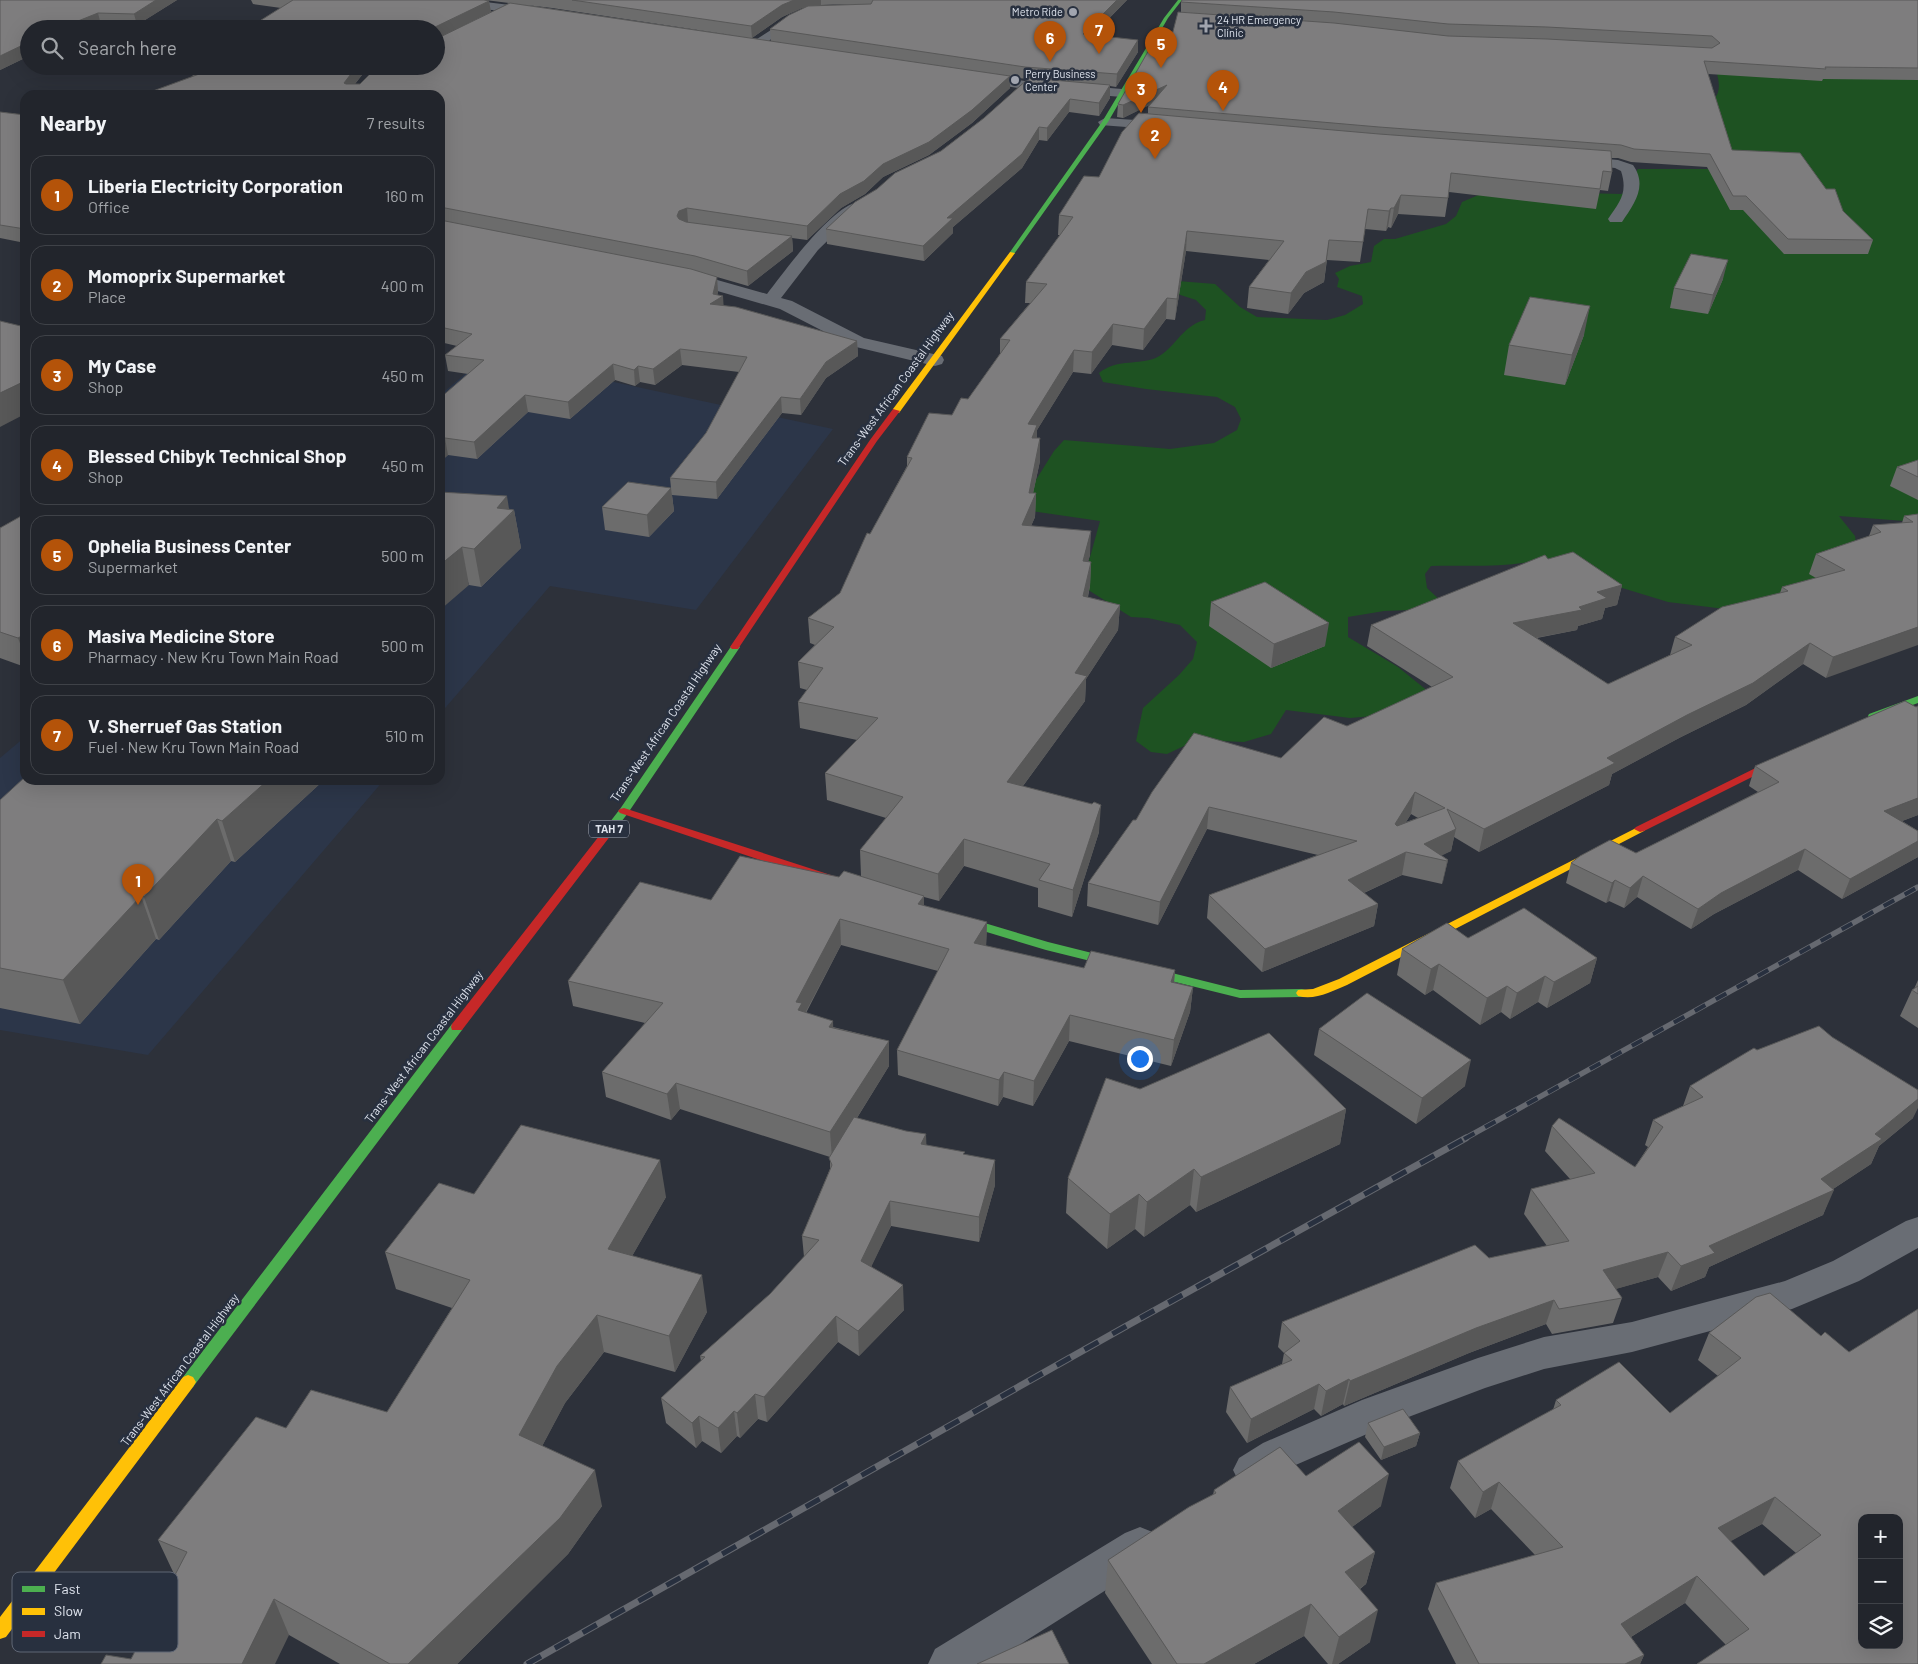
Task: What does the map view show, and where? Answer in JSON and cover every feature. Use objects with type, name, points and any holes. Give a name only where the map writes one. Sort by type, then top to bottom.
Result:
[{"type":"main road","name":"Trans-West African Coastal Highway","points":[[45,1572],[479,997],[624,811],[874,440],[935,360],[1105,122],[1166,18],[1180,0]]},
{"type":"main road","points":[[1860,722],[1918,699]]},
{"type":"main road","points":[[941,914],[1046,946],[1240,994],[1314,993],[1343,982],[1719,788],[1800,749]]},
{"type":"main road","points":[[624,811],[847,885]]},
{"type":"main road","name":"Trans-West African Coastal Highway","points":[[0,1631],[12,1615]]},
{"type":"street","points":[[441,0],[552,14]]},
{"type":"street","points":[[493,17],[509,9]]},
{"type":"street","points":[[774,47],[750,44],[794,17],[813,12]]},
{"type":"street","points":[[1166,18],[1184,19]]},
{"type":"street","points":[[958,75],[1025,85],[1122,93]]},
{"type":"street","points":[[1011,97],[1025,85]]},
{"type":"street","points":[[1105,122],[1183,128]]},
{"type":"street","points":[[1561,158],[1618,164],[1628,168],[1633,184],[1630,198],[1616,219]]},
{"type":"street","points":[[771,300],[812,247],[848,212],[871,199]]},
{"type":"street","points":[[793,245],[812,247]]},
{"type":"street","points":[[668,272],[696,278],[786,305],[858,342],[935,360]]},
{"type":"street","points":[[1226,1487],[1277,1455],[1376,1412],[1544,1353],[1632,1337],[1792,1294],[1846,1271],[1918,1231]]},
{"type":"street","points":[[950,1664],[1028,1617],[1164,1529]]},
{"type":"shaded area","points":[[488,355],[833,429],[696,610],[550,586],[445,708],[445,391]]},
{"type":"shaded area","points":[[20,741],[20,785],[380,785],[148,1055],[0,1030],[0,758]]},
{"type":"green space","points":[[1918,10],[1918,522],[1839,516],[1855,536],[1858,557],[1840,582],[1725,609],[1668,602],[1534,561],[1495,565],[1431,566],[1425,574],[1427,588],[1442,602],[1435,609],[1384,611],[1348,617],[1348,637],[1398,667],[1429,692],[1384,715],[1350,718],[1286,710],[1271,734],[1244,742],[1197,740],[1167,754],[1151,752],[1136,741],[1143,708],[1179,675],[1193,659],[1197,642],[1180,625],[1148,618],[1131,617],[1082,586],[1100,521],[1031,511],[1024,499],[1054,451],[1064,440],[1170,449],[1214,443],[1237,430],[1241,419],[1235,407],[1217,397],[1103,382],[1099,373],[1112,366],[1146,361],[1160,356],[1189,328],[1205,320],[1206,310],[1196,300],[1168,291],[1178,281],[1215,284],[1240,307],[1257,317],[1327,320],[1345,315],[1363,304],[1362,296],[1337,287],[1339,279],[1335,273],[1350,266],[1371,262],[1374,246],[1384,239],[1395,239],[1446,224],[1456,216],[1462,202],[1488,191],[1622,194],[1638,169],[1724,169],[1714,99],[1719,85],[1713,60]]},
{"type":"building","points":[[0,0],[156,0],[134,14],[98,13],[80,20],[20,20],[20,46],[0,56]]},
{"type":"building","points":[[293,0],[489,1],[445,22],[445,20],[261,20]]},
{"type":"building","points":[[572,0],[794,0],[782,5],[751,26]]},
{"type":"building","points":[[873,0],[1117,0],[1083,34],[1138,40],[1117,74],[1025,67],[770,29],[789,15],[808,6],[871,4]]},
{"type":"building","points":[[1182,0],[1918,0],[1918,68],[1825,67],[1826,69],[1704,61],[1732,150],[1800,153],[1826,189],[1835,189],[1843,211],[1873,240],[1788,239],[1746,196],[1733,196],[1710,154],[1634,149],[1621,145],[1148,107],[1167,85],[1123,105],[1118,104],[1154,41],[1170,43],[1178,12],[1334,23],[1448,36],[1712,48],[1720,43],[1712,36],[1448,24],[1334,12],[1181,2]]},
{"type":"building","points":[[510,3],[1010,76],[972,110],[929,142],[883,164],[864,181],[840,194],[807,226],[687,208],[679,211],[677,216],[686,222],[792,236],[747,271],[695,256],[445,208],[445,90],[156,90],[196,75],[350,75],[344,83],[360,84],[369,75],[445,75],[445,35]]},
{"type":"building","points":[[1029,78],[1110,85],[1099,103],[1070,99],[1047,128],[1039,127],[1022,154],[947,218],[953,218],[923,246],[826,229],[855,202],[877,189],[895,173],[941,151],[984,118]]},
{"type":"building","points":[[0,112],[20,114],[20,228],[0,225]]},
{"type":"building","points":[[1139,113],[1379,134],[1611,151],[1612,172],[1603,171],[1600,189],[1451,173],[1448,198],[1401,195],[1394,208],[1391,208],[1389,211],[1368,209],[1363,242],[1329,240],[1326,262],[1306,272],[1291,293],[1249,287],[1284,241],[1187,231],[1177,299],[1167,298],[1144,329],[1113,324],[1092,352],[1074,350],[1028,424],[1037,425],[1032,438],[1040,438],[1029,493],[1036,493],[1022,525],[1091,531],[1083,561],[1091,562],[1083,596],[1120,605],[1075,673],[1087,676],[1007,782],[1101,805],[1073,890],[1039,880],[1050,864],[964,839],[938,874],[860,850],[903,797],[825,773],[878,718],[798,702],[823,668],[798,662],[834,627],[808,618],[840,593],[867,533],[870,534],[912,458],[907,457],[929,413],[952,415],[961,398],[968,399],[1010,340],[1000,339],[1047,284],[1026,282],[1073,217],[1059,215],[1084,176],[1099,177],[1122,132]]},
{"type":"building","points":[[445,221],[691,269],[717,277],[713,294],[723,296],[710,304],[736,307],[857,341],[826,362],[800,399],[781,397],[716,482],[670,478],[706,433],[747,357],[680,349],[653,369],[638,366],[634,370],[613,364],[568,402],[525,395],[474,442],[445,438],[445,394],[484,360],[445,355],[472,334],[445,328]]},
{"type":"building","points":[[1691,254],[1728,260],[1713,295],[1674,288]]},
{"type":"building","points":[[1530,297],[1590,306],[1572,355],[1509,345]]},
{"type":"building","points":[[0,321],[20,326],[20,383],[0,393]]},
{"type":"building","points":[[1918,460],[1918,477],[1897,467]]},
{"type":"building","points":[[628,482],[671,488],[647,515],[602,507]]},
{"type":"building","points":[[445,492],[507,496],[497,508],[514,510],[474,549],[462,547],[445,561]]},
{"type":"building","points":[[1918,514],[1918,627],[1833,657],[1810,643],[1753,683],[1687,715],[1607,758],[1615,763],[1484,829],[1447,809],[1456,829],[1424,844],[1447,861],[1406,852],[1348,880],[1378,904],[1265,949],[1209,895],[1357,841],[1209,807],[1160,902],[1088,883],[1133,820],[1136,820],[1152,792],[1194,733],[1281,758],[1324,717],[1347,726],[1453,677],[1371,625],[1545,555],[1548,559],[1573,552],[1622,585],[1597,592],[1607,598],[1579,607],[1582,610],[1513,623],[1608,684],[1692,645],[1675,637],[1722,607],[1788,591],[1782,587],[1845,570],[1816,554],[1881,532],[1873,525],[1913,522],[1904,516]],"holes":[[[1415,792],[1445,808],[1397,826],[1395,824]]]},
{"type":"building","points":[[20,517],[20,637],[18,638],[0,632],[0,528]]},
{"type":"building","points":[[1265,582],[1329,623],[1274,644],[1211,602]]},
{"type":"building","points":[[1905,701],[1916,707],[1918,706],[1918,798],[1884,811],[1918,831],[1918,841],[1850,879],[1805,849],[1721,893],[1698,909],[1643,876],[1630,888],[1615,880],[1612,883],[1571,863],[1610,840],[1636,853],[1779,782],[1755,766]]},
{"type":"building","points":[[20,782],[20,785],[262,785],[222,821],[217,819],[144,897],[141,896],[63,980],[0,968],[0,800]]},
{"type":"building","points":[[740,856],[839,877],[844,871],[924,896],[918,904],[987,922],[974,943],[1084,968],[1091,951],[1175,970],[1171,982],[1193,987],[1174,1040],[1070,1015],[1034,1081],[1004,1072],[999,1080],[897,1050],[949,949],[840,919],[796,1002],[802,1003],[798,1010],[833,1021],[829,1027],[889,1041],[830,1132],[676,1083],[667,1094],[602,1072],[663,1003],[568,981],[640,882],[711,900]]},
{"type":"building","points":[[1524,908],[1597,958],[1554,982],[1545,976],[1517,993],[1507,986],[1487,998],[1439,964],[1431,969],[1402,949],[1447,923],[1468,938]]},
{"type":"building","points":[[1918,986],[1918,994],[1912,990]]},
{"type":"building","points":[[1367,993],[1471,1060],[1422,1098],[1319,1029]]},
{"type":"building","points":[[1819,1026],[1832,1037],[1918,1090],[1918,1099],[1875,1134],[1882,1139],[1821,1179],[1834,1190],[1709,1246],[1715,1253],[1681,1266],[1668,1252],[1603,1270],[1622,1298],[1559,1309],[1554,1300],[1476,1328],[1350,1381],[1349,1379],[1326,1391],[1319,1384],[1251,1419],[1230,1387],[1292,1360],[1284,1353],[1300,1341],[1282,1322],[1475,1245],[1489,1258],[1569,1241],[1531,1189],[1595,1173],[1552,1126],[1559,1118],[1635,1167],[1663,1127],[1653,1120],[1703,1097],[1690,1086],[1754,1048],[1757,1050]]},
{"type":"building","points":[[1269,1033],[1346,1109],[1201,1177],[1194,1169],[1147,1202],[1139,1194],[1110,1214],[1068,1178],[1106,1078],[1140,1089]]},
{"type":"building","points":[[854,1117],[906,1131],[926,1134],[921,1144],[995,1160],[979,1217],[890,1201],[861,1261],[903,1285],[858,1331],[836,1316],[764,1397],[755,1394],[737,1413],[734,1411],[718,1428],[699,1416],[692,1423],[661,1398],[705,1357],[700,1356],[770,1294],[819,1240],[802,1236],[832,1165],[829,1158]]},
{"type":"building","points":[[521,1125],[660,1160],[608,1249],[702,1275],[669,1336],[597,1315],[557,1366],[519,1435],[595,1470],[560,1518],[408,1664],[390,1664],[274,1599],[242,1664],[101,1664],[106,1655],[131,1659],[135,1652],[178,1652],[177,1572],[187,1552],[158,1540],[256,1417],[286,1428],[311,1390],[387,1412],[470,1280],[385,1252],[439,1183],[474,1194]]},
{"type":"building","points":[[1770,1293],[1821,1336],[1825,1332],[1849,1352],[1918,1309],[1918,1664],[1697,1664],[1749,1629],[1697,1576],[1621,1624],[1644,1655],[1625,1664],[1479,1664],[1436,1583],[1563,1547],[1499,1482],[1483,1492],[1458,1461],[1561,1405],[1556,1400],[1619,1362],[1670,1413],[1741,1358],[1709,1333],[1756,1297]],"holes":[[[1775,1497],[1821,1535],[1764,1576],[1718,1528]]]},
{"type":"building","points":[[1403,1409],[1420,1433],[1384,1447],[1368,1423]]},
{"type":"building","points":[[1359,1442],[1389,1474],[1338,1511],[1375,1552],[1345,1572],[1378,1610],[1339,1637],[1311,1604],[1204,1664],[1177,1664],[1108,1560],[1189,1507],[1216,1493],[1214,1490],[1280,1447],[1306,1476]]},
{"type":"building","points":[[1052,1630],[1069,1664],[977,1664]]},
{"type":"railway","points":[[1464,1139],[1918,887]]},
{"type":"railway","points":[[527,1664],[1130,1324],[1466,1138]]},
{"type":"traffic: fast","points":[[1012,253],[1105,122],[1166,18],[1180,0]]},
{"type":"traffic: fast","points":[[607,833],[624,811],[735,647]]},
{"type":"traffic: fast","points":[[1873,716],[1918,699]]},
{"type":"traffic: fast","points":[[951,917],[1046,946],[1240,994],[1302,993]]},
{"type":"traffic: fast","points":[[188,1382],[457,1027]]},
{"type":"traffic: slow","points":[[896,411],[1012,253]]},
{"type":"traffic: slow","points":[[1302,993],[1314,993],[1343,982],[1640,829]]},
{"type":"traffic: slow","points":[[45,1572],[188,1382]]},
{"type":"traffic: slow","points":[[0,1631],[12,1615]]},
{"type":"traffic: jam","points":[[735,647],[874,440],[896,411]]},
{"type":"traffic: jam","points":[[1640,829],[1786,756]]},
{"type":"traffic: jam","points":[[624,811],[836,881]]},
{"type":"traffic: jam","points":[[457,1027],[607,833]]},
{"type":"place","name":"Metro Ride","points":[[1073,12]]},
{"type":"place","name":"24 HR Emergency Clinic","points":[[1206,26]]},
{"type":"place","name":"V. Sherruef Gas Station","points":[[1099,54]]},
{"type":"place","name":"Masiva Medicine Store","points":[[1050,62]]},
{"type":"place","name":"Ophelia Business Center","points":[[1161,68]]},
{"type":"place","name":"Perry Business Center","points":[[1015,80]]},
{"type":"place","name":"Blessed Chibyk Technical Shop","points":[[1223,111]]},
{"type":"place","name":"My Case","points":[[1141,113]]},
{"type":"place","name":"Momoprix Supermarket","points":[[1155,159]]},
{"type":"place","name":"Liberia Electricity Corporation","points":[[138,905]]}]
